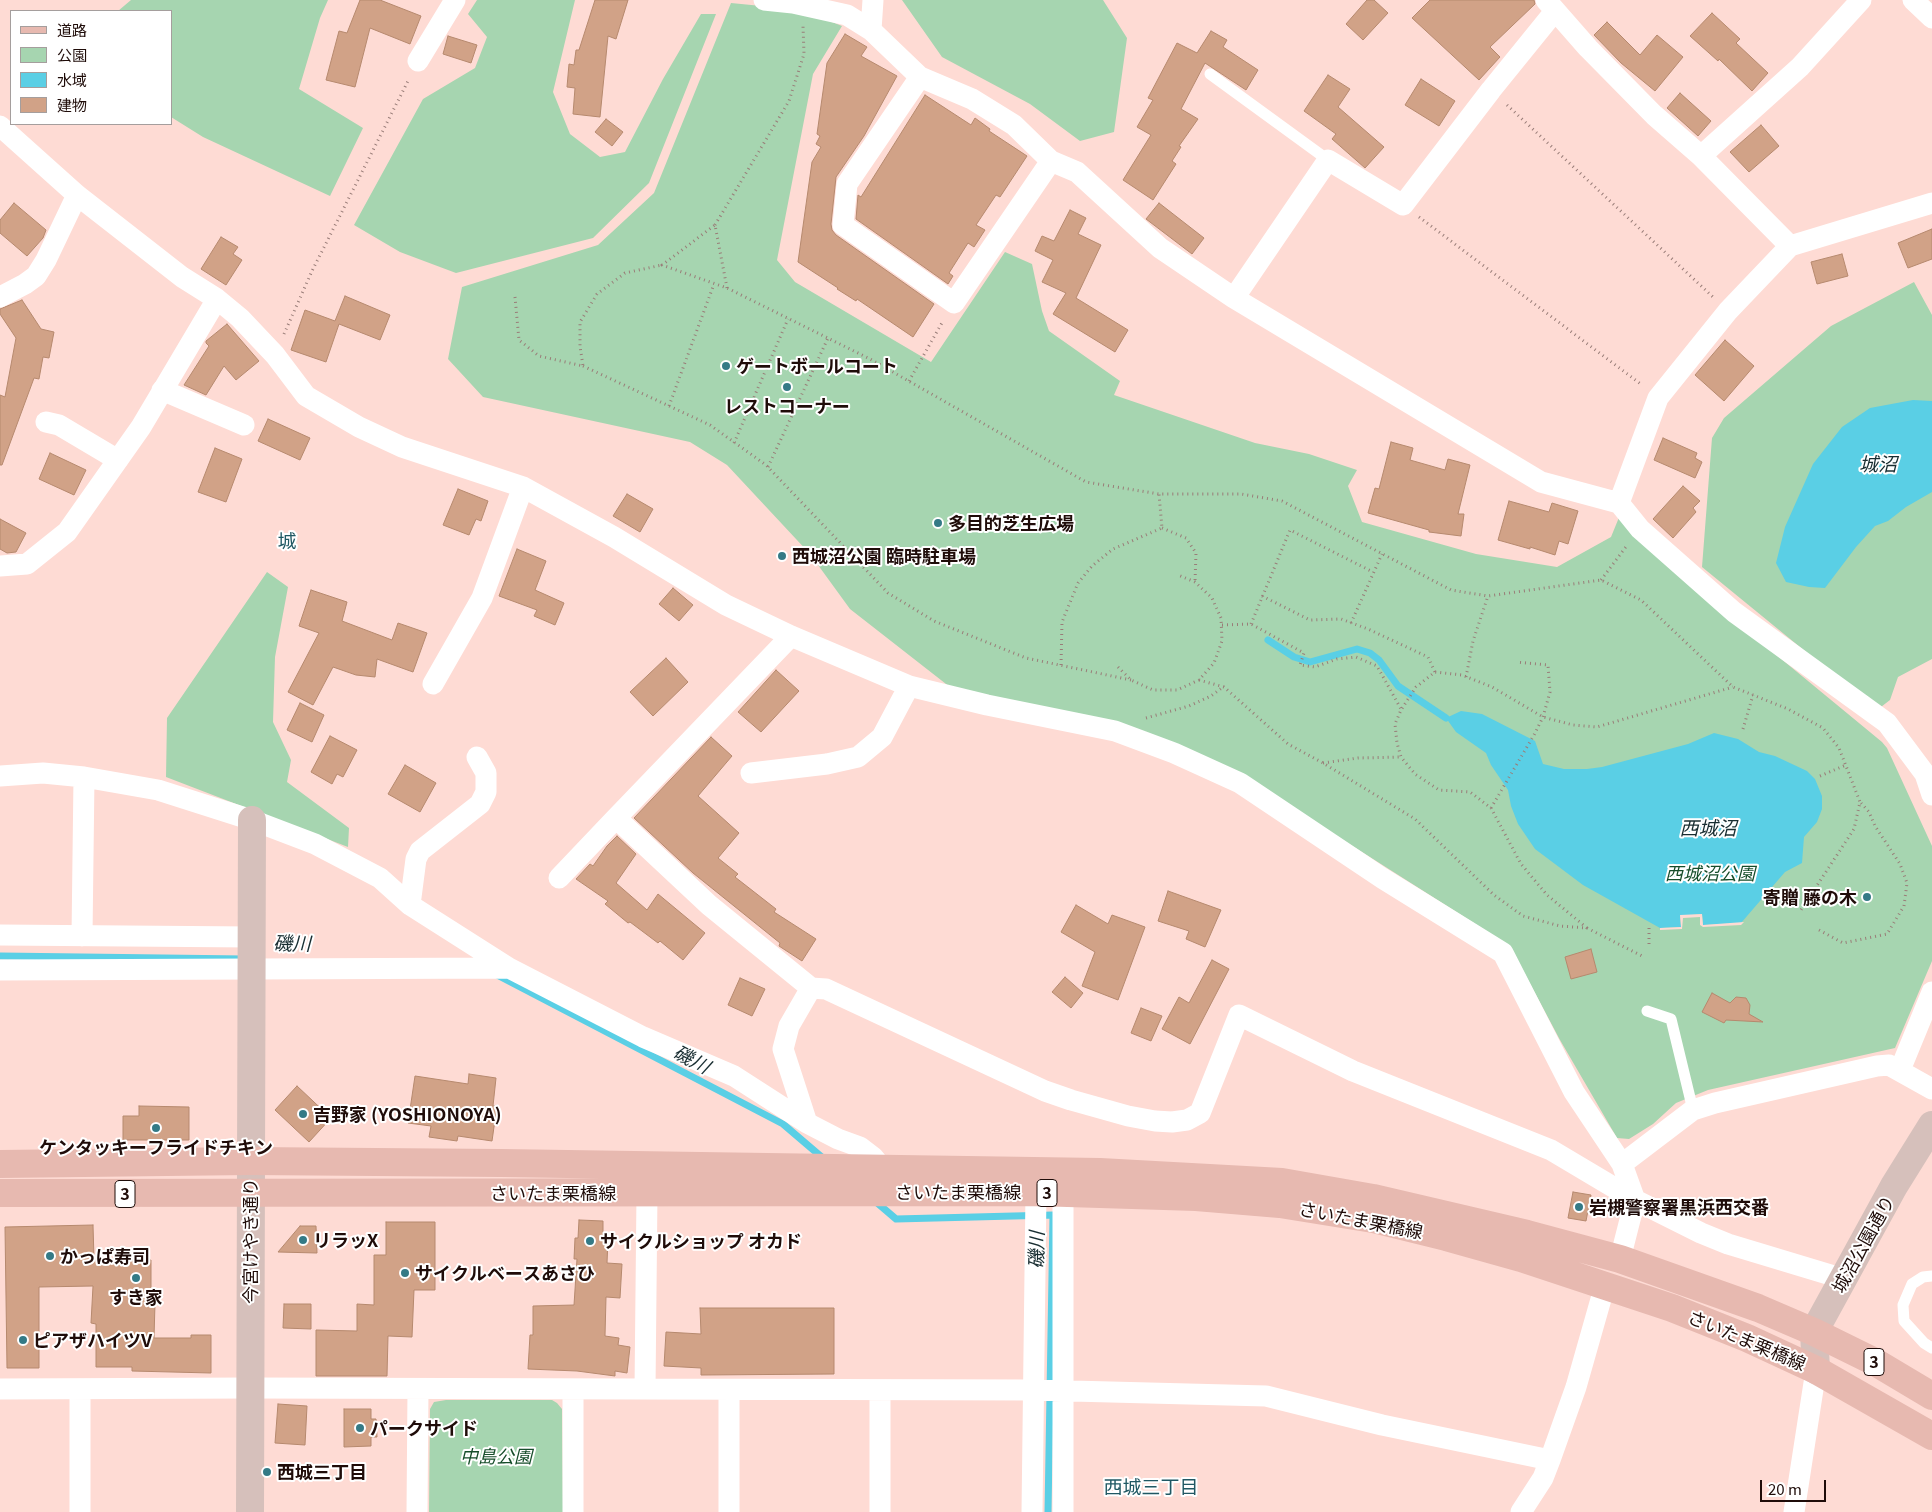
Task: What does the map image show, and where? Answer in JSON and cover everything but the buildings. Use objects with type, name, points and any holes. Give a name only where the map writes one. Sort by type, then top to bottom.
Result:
[{"type":"main road","name":"さいたま栗橋線","points":[[0,1164],[250,1161],[1100,1172],[1282,1182],[1373,1198],[1527,1234],[1620,1259],[1758,1308],[1814,1332],[1875,1362],[1932,1396]]},
{"type":"main road","name":"さいたま栗橋線","points":[[0,1193],[1036,1192],[1196,1197],[1280,1204],[1373,1219],[1512,1256],[1672,1308],[1748,1338],[1816,1370],[1932,1436]]},
{"type":"street","points":[[418,61],[455,0]]},
{"type":"street","points":[[764,0],[803,5],[848,15],[871,30],[920,77],[972,100],[1014,125],[1051,161],[1077,172],[1160,248],[1234,298],[1541,482],[1619,503],[1640,529],[1734,612],[1887,723],[1925,774],[1932,795]]},
{"type":"street","points":[[871,30],[873,0]]},
{"type":"street","points":[[1701,156],[1800,68],[1861,0]]},
{"type":"street","points":[[1913,0],[1932,18]]},
{"type":"street","points":[[1234,298],[1328,160],[1402,205],[1491,90],[1550,5],[1588,48],[1654,115],[1701,156],[1790,246]]},
{"type":"street","points":[[920,77],[847,184],[843,225],[954,303],[1051,161]]},
{"type":"street","points":[[0,126],[77,195],[182,277],[217,299],[240,318],[275,355],[306,396],[359,427],[402,448],[523,488],[614,537],[726,605],[791,636],[909,686],[987,705],[1115,731],[1174,753],[1240,783],[1382,878],[1503,953],[1574,1092],[1622,1164],[1635,1200],[1620,1259]]},
{"type":"street","points":[[0,297],[36,276],[46,260],[77,195]]},
{"type":"street","points":[[1619,503],[1658,398],[1728,311],[1790,246],[1932,203]]},
{"type":"street","points":[[0,566],[27,564],[67,532],[141,428],[217,299]]},
{"type":"street","points":[[162,390],[244,425]]},
{"type":"street","points":[[46,422],[59,425],[118,460]]},
{"type":"street","points":[[433,684],[482,598],[523,488]]},
{"type":"street","points":[[559,878],[791,636]]},
{"type":"street","points":[[751,773],[827,764],[858,757],[882,737],[909,686]]},
{"type":"street","points":[[410,905],[416,859],[420,851],[480,804],[486,792],[486,773],[477,757]]},
{"type":"street","points":[[1,775],[43,773],[84,777],[158,790],[252,820],[315,844],[380,878],[410,905],[509,968],[643,1037],[734,1076],[807,1123],[838,1139],[860,1147],[883,1169]]},
{"type":"street","points":[[82,936],[84,777]]},
{"type":"street","points":[[616,818],[709,905],[811,988],[826,989],[845,997],[1062,1097],[1155,1121],[1172,1122],[1187,1120],[1200,1113],[1239,1015],[1353,1071],[1551,1150],[1635,1200],[1700,1233],[1844,1279]]},
{"type":"street","name":"今宮けやき通り","points":[[250,1512],[252,820]]},
{"type":"street","points":[[0,935],[252,937]]},
{"type":"street","points":[[0,970],[509,968]]},
{"type":"street","points":[[807,1123],[783,1048],[789,1026],[811,988]]},
{"type":"street","points":[[1900,1070],[1932,992]]},
{"type":"street","points":[[1622,1164],[1693,1110],[1715,1103],[1877,1066],[1889,1065],[1932,1089]]},
{"type":"street","name":"城沼公園通り","points":[[1814,1332],[1894,1186],[1932,1125]]},
{"type":"street","points":[[1032,1512],[1036,1192]]},
{"type":"street","points":[[645,1390],[646,1193]]},
{"type":"street","points":[[1063,1193],[1063,1512]]},
{"type":"street","points":[[1521,1512],[1543,1478],[1550,1460],[1576,1387],[1605,1285]]},
{"type":"street","points":[[1794,1512],[1816,1370],[1814,1332]]},
{"type":"street","points":[[0,1389],[1033,1390],[1266,1396],[1382,1425],[1550,1460]]},
{"type":"street","points":[[80,1389],[80,1512]]},
{"type":"street","points":[[418,1389],[418,1512]]},
{"type":"street","points":[[573,1390],[573,1512]]},
{"type":"street","points":[[729,1390],[729,1512]]},
{"type":"street","points":[[880,1391],[880,1512]]},
{"type":"lane","points":[[1210,74],[1328,160]]},
{"type":"lane","points":[[1647,1011],[1671,1019],[1693,1110]]},
{"type":"lane","points":[[1932,1276],[1923,1277],[1912,1284],[1903,1305],[1904,1321],[1924,1343],[1932,1348]]},
{"type":"path","points":[[583,366],[580,346],[580,322],[597,294],[625,273],[662,265],[716,225],[789,101],[804,54],[803,5]]},
{"type":"path","points":[[275,355],[312,271],[418,61]]},
{"type":"path","points":[[1491,90],[1728,311]]},
{"type":"path","points":[[1402,205],[1658,398]]},
{"type":"path","points":[[716,225],[727,288]]},
{"type":"path","points":[[662,265],[727,288],[870,359],[1086,482],[1159,494],[1241,494],[1282,501],[1451,590],[1488,596],[1601,580],[1641,600],[1733,687],[1788,708],[1823,728],[1839,748],[1860,802],[1869,812],[1875,826],[1900,864],[1907,883],[1904,906],[1887,934],[1843,943],[1819,930]]},
{"type":"path","points":[[669,406],[714,284]]},
{"type":"path","points":[[515,297],[519,340],[539,356],[583,366],[710,425],[768,467],[888,593],[934,621],[1026,658],[1131,680],[1153,690],[1177,690],[1199,680],[1214,663],[1222,641],[1221,618],[1212,598],[1195,582],[1178,575]]},
{"type":"path","points":[[908,381],[954,303]]},
{"type":"path","points":[[734,442],[788,319]]},
{"type":"path","points":[[768,467],[828,338]]},
{"type":"path","points":[[1159,494],[1162,528]]},
{"type":"path","points":[[1061,664],[1062,622],[1078,583],[1092,566],[1113,549],[1162,528],[1186,538],[1196,552],[1195,582]]},
{"type":"path","points":[[1601,580],[1640,529]]},
{"type":"path","points":[[1251,624],[1290,530],[1374,572]]},
{"type":"path","points":[[1350,623],[1382,554]]},
{"type":"path","points":[[1262,596],[1310,620],[1341,619],[1368,629],[1428,657],[1435,672]]},
{"type":"path","points":[[1466,677],[1472,641],[1488,596]]},
{"type":"path","points":[[1222,625],[1251,624],[1304,653],[1300,665],[1315,667],[1338,659],[1356,657],[1377,666],[1401,710]]},
{"type":"path","points":[[1491,808],[1534,735],[1543,717],[1550,692],[1548,665],[1516,662]]},
{"type":"path","points":[[1118,668],[1131,680]]},
{"type":"path","points":[[1642,956],[1586,928],[1547,895],[1521,864],[1491,808],[1470,792],[1439,790],[1415,774],[1401,757],[1395,724],[1401,710],[1416,687],[1435,672],[1466,677],[1492,687],[1543,717],[1573,726],[1597,727],[1733,687]]},
{"type":"path","points":[[1199,680],[1224,687],[1288,744],[1415,819],[1494,895],[1523,916],[1560,926],[1586,928]]},
{"type":"path","points":[[1140,719],[1189,706],[1211,696],[1224,687]]},
{"type":"path","points":[[1743,729],[1753,695]]},
{"type":"path","points":[[1322,763],[1358,758],[1401,757]]},
{"type":"path","points":[[1820,776],[1846,765]]},
{"type":"path","points":[[1800,913],[1854,829],[1860,802]]},
{"type":"path","points":[[1648,928],[1649,946]]},
{"type":"green space","points":[[131,0],[328,0],[320,18],[299,89],[363,128],[330,196],[203,137],[172,118],[172,10],[119,10]]},
{"type":"green space","points":[[477,0],[575,0],[553,92],[570,134],[600,157],[625,152],[663,79],[701,14],[716,14],[649,183],[593,238],[456,273],[400,252],[354,225],[423,99],[475,68],[487,37],[468,14]]},
{"type":"green space","points":[[902,0],[1103,0],[1127,38],[1114,132],[1080,141],[1030,104],[942,57]]},
{"type":"green space","name":"西城沼公園","points":[[731,3],[802,10],[842,26],[813,74],[777,260],[795,282],[931,362],[1005,252],[1032,264],[1042,311],[1049,331],[1120,381],[1114,395],[1255,443],[1309,454],[1357,470],[1348,486],[1362,522],[1476,554],[1557,567],[1611,537],[1620,515],[1654,554],[1882,742],[1887,748],[1932,846],[1932,961],[1895,1048],[1708,1090],[1676,1103],[1653,1124],[1629,1139],[1617,1138],[1560,1040],[1510,946],[1236,772],[955,691],[850,609],[810,554],[727,465],[690,442],[483,397],[448,359],[462,287],[598,245],[654,193]]},
{"type":"green space","points":[[1914,282],[1932,315],[1932,659],[1898,677],[1890,700],[1877,710],[1702,567],[1712,438],[1724,418],[1831,326]]},
{"type":"green space","points":[[267,572],[288,587],[275,657],[273,722],[291,760],[287,782],[349,828],[348,847],[166,777],[167,718]]},
{"type":"green space","name":"中島公園","points":[[446,1400],[552,1400],[557,1403],[562,1409],[563,1512],[429,1512],[430,1409],[434,1402]]},
{"type":"water","name":"城沼","points":[[1913,400],[1932,401],[1932,492],[1906,507],[1888,521],[1875,526],[1856,547],[1825,588],[1786,582],[1776,563],[1785,527],[1813,464],[1842,427],[1870,408]]},
{"type":"water","name":"西城沼","points":[[1461,711],[1482,714],[1535,741],[1543,764],[1564,769],[1602,767],[1688,744],[1714,733],[1738,739],[1759,752],[1775,756],[1807,771],[1815,779],[1822,796],[1822,809],[1817,822],[1804,837],[1802,863],[1785,872],[1741,923],[1703,925],[1702,914],[1680,916],[1681,927],[1660,928],[1583,885],[1535,849],[1518,824],[1511,806],[1508,790],[1491,765],[1486,753],[1456,732],[1446,718]]},
{"type":"pier","points":[[1702,914],[1703,925],[1744,922],[1741,925],[1703,927],[1700,925],[1700,917],[1683,918],[1682,929],[1660,930],[1660,928],[1681,927],[1680,915]]},
{"type":"waterway","points":[[1268,640],[1294,657],[1310,662],[1357,649],[1370,653],[1379,660],[1398,686],[1446,718]]},
{"type":"waterway","name":"磯川","points":[[0,956],[245,959]]},
{"type":"waterway","name":"磯川","points":[[497,975],[783,1124],[824,1159]]},
{"type":"waterway","name":"磯川","points":[[875,1201],[896,1219],[1053,1215],[1048,1512]]},
{"type":"place","name":"ゲートボールコート","points":[[726,366]]},
{"type":"place","name":"レストコーナー","points":[[787,387]]},
{"type":"place","name":"多目的芝生広場","points":[[938,523]]},
{"type":"place","name":"西城沼公園 臨時駐車場","points":[[782,556]]},
{"type":"place","name":"寄贈 藤の木","points":[[1867,897]]},
{"type":"place","name":"吉野家 (YOSHIONOYA)","points":[[303,1114]]},
{"type":"place","name":"ケンタッキーフライドチキン","points":[[156,1128]]},
{"type":"place","name":"岩槻警察署黒浜西交番","points":[[1579,1207]]},
{"type":"place","name":"リラッX","points":[[303,1240]]},
{"type":"place","name":"サイクルショップ オカド","points":[[590,1241]]},
{"type":"place","name":"かっぱ寿司","points":[[50,1256]]},
{"type":"place","name":"サイクルベースあさひ","points":[[405,1273]]},
{"type":"place","name":"すき家","points":[[136,1278]]},
{"type":"place","name":"ピアザハイツV","points":[[23,1340]]},
{"type":"place","name":"パークサイド","points":[[360,1428]]},
{"type":"place","name":"西城三丁目","points":[[267,1472]]},
{"type":"district","name":"城","points":[[287,541]]},
{"type":"district","name":"西城三丁目","points":[[1151,1487]]}]
